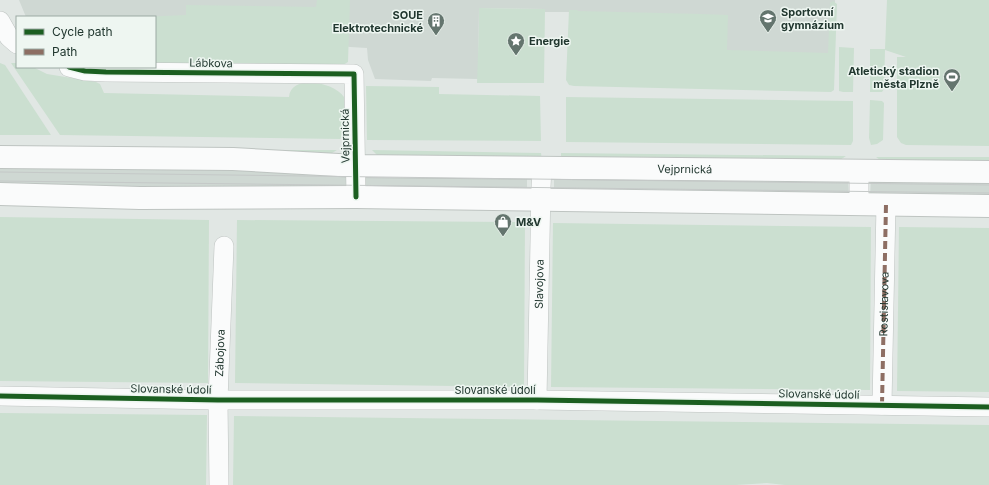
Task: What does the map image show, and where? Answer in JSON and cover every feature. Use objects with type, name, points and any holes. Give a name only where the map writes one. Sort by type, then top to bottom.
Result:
[{"type":"main road","name":"Vejprnická","points":[[0,157],[232,159],[356,166],[859,172],[989,172]]},
{"type":"main road","points":[[0,194],[140,198],[356,197],[989,206]]},
{"type":"street","points":[[0,21],[9,42]]},
{"type":"street","name":"Lábkova","points":[[74,68],[85,71],[106,72],[354,74]]},
{"type":"street","name":"Vejprnická","points":[[354,74],[356,197]]},
{"type":"street","name":"Slavojova","points":[[537,400],[542,168]]},
{"type":"street","points":[[859,172],[859,204]]},
{"type":"street","name":"Rostislavova","points":[[882,405],[886,204]]},
{"type":"street","name":"Zábojova","points":[[219,485],[218,400],[224,246]]},
{"type":"street","name":"Slovanské údolí","points":[[0,396],[218,400],[537,400],[989,407]]},
{"type":"shaded area","points":[[19,0],[835,0],[832,57],[702,53],[577,10],[570,10],[569,12],[545,12],[545,9],[479,8],[478,79],[432,78],[431,81],[375,79],[368,60],[367,48],[350,47],[156,16],[26,16]]},
{"type":"shaded area","points":[[0,165],[347,171],[347,190],[0,187]]},
{"type":"shaded area","points":[[365,171],[527,173],[527,193],[365,191]]},
{"type":"shaded area","points":[[554,174],[848,177],[849,197],[554,193]]},
{"type":"shaded area","points":[[871,177],[989,177],[989,200],[870,198]]},
{"type":"green space","points":[[317,0],[350,0],[348,62],[343,65],[156,64],[156,16],[186,15],[186,5],[316,7]]},
{"type":"green space","name":"Atletický stadion města Plzně","points":[[887,0],[989,0],[989,146],[906,145],[901,143],[897,137],[897,57],[906,57],[885,50],[884,89],[882,92],[870,92],[870,49],[885,49]]},
{"type":"green space","points":[[833,1],[837,4],[834,90],[831,92],[574,86],[569,85],[566,80],[569,10],[728,15],[727,50],[828,53],[830,3]]},
{"type":"green space","points":[[479,8],[545,9],[544,83],[477,83]]},
{"type":"green space","points":[[839,47],[854,48],[853,92],[839,91]]},
{"type":"green space","points":[[0,63],[5,65],[51,135],[0,135]]},
{"type":"green space","points":[[11,63],[16,63],[16,68],[35,68],[47,74],[96,82],[100,84],[104,93],[289,97],[292,90],[297,85],[314,83],[331,87],[344,97],[344,135],[340,139],[60,135]]},
{"type":"green space","points":[[366,86],[439,87],[439,94],[540,96],[541,141],[367,140]]},
{"type":"green space","points":[[566,97],[853,101],[853,141],[851,145],[566,142]]},
{"type":"green space","points":[[870,100],[882,101],[884,103],[883,140],[877,144],[871,145],[869,138]]},
{"type":"green space","points":[[243,150],[337,150],[324,155]]},
{"type":"green space","points":[[372,150],[541,153],[542,162],[379,157]]},
{"type":"green space","points":[[561,153],[846,156],[837,162],[561,162]]},
{"type":"green space","points":[[876,157],[989,157],[989,167],[883,162]]},
{"type":"green space","points":[[0,217],[209,220],[208,383],[0,381]]},
{"type":"green space","points":[[237,220],[525,222],[524,387],[235,383]]},
{"type":"green space","points":[[553,223],[871,227],[870,390],[551,387]]},
{"type":"green space","points":[[899,227],[989,228],[989,392],[897,391]]},
{"type":"green space","points":[[0,413],[207,415],[206,485],[0,485]]},
{"type":"green space","points":[[234,416],[989,425],[989,485],[785,485],[767,483],[736,485],[233,485]]},
{"type":"tram line","points":[[0,172],[989,185]]},
{"type":"tram line","points":[[0,181],[989,193]]},
{"type":"marked path","points":[[882,405],[886,204]]},
{"type":"cycle path","points":[[73,68],[85,71],[106,72],[354,74],[356,197]]},
{"type":"cycle path","points":[[0,396],[218,400],[537,400],[989,407]]},
{"type":"place","name":"Sportovní gymnázium","points":[[768,33]]},
{"type":"place","name":"SOUE Elektrotechnické","points":[[436,36]]},
{"type":"place","name":"Energie","points":[[516,56]]},
{"type":"place","name":"Atletický stadion města Plzně","points":[[952,92]]},
{"type":"place","name":"M&V","points":[[503,237]]}]
